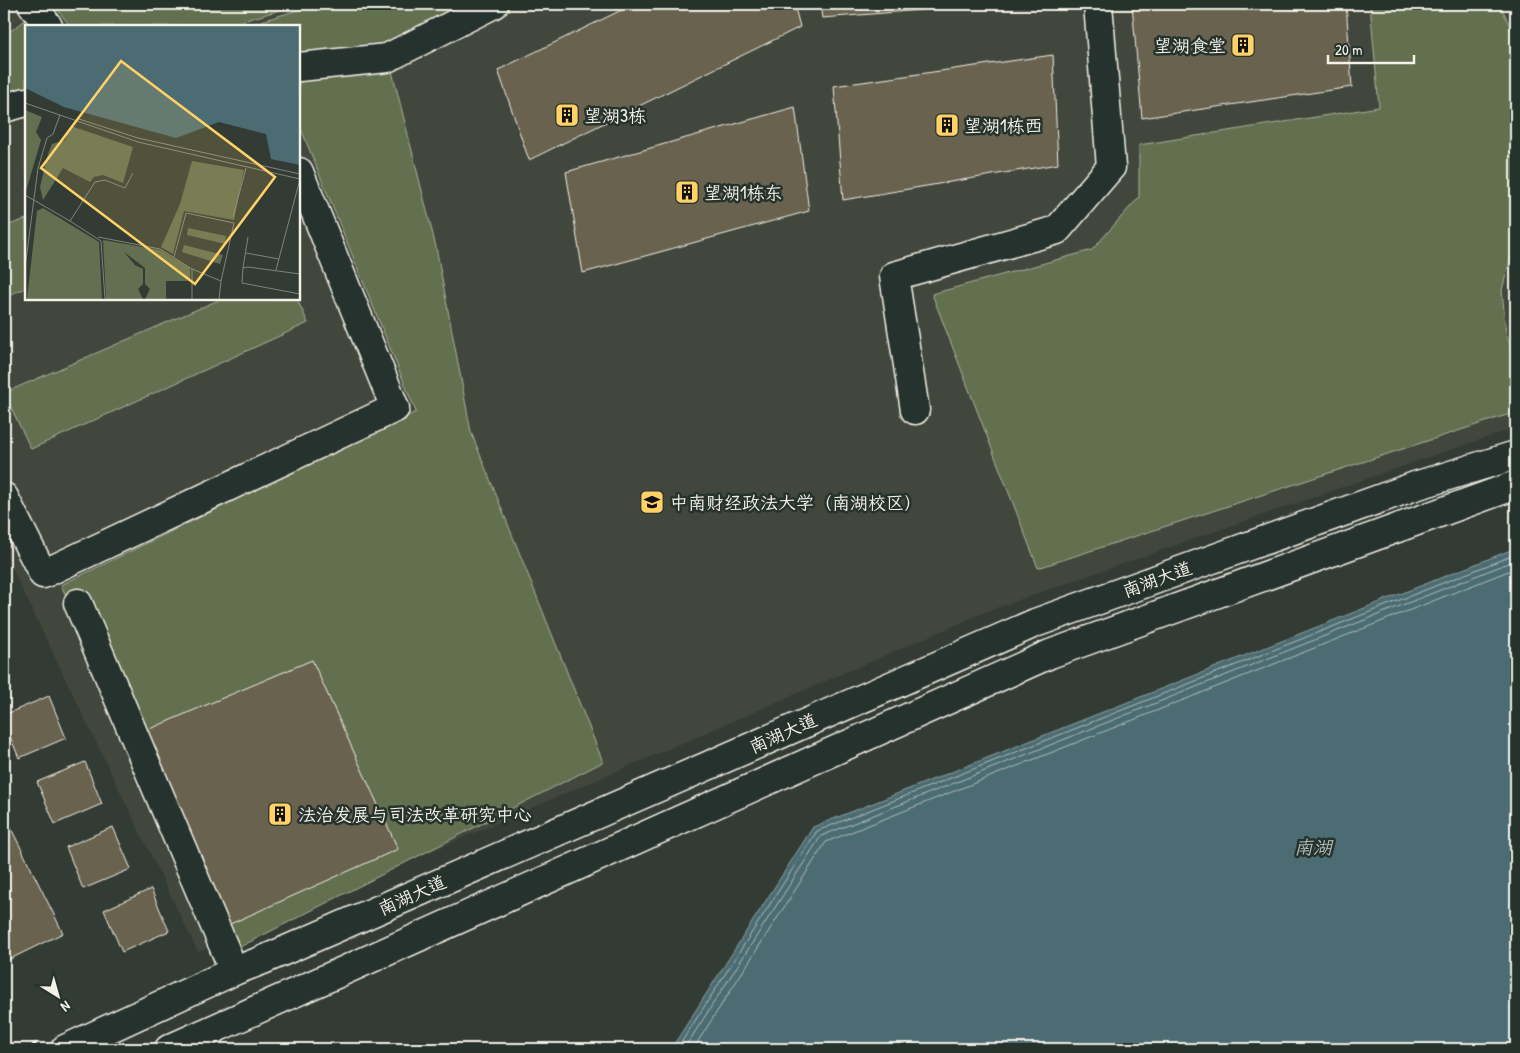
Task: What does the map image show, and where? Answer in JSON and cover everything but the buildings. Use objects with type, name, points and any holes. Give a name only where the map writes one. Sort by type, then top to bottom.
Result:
[{"type":"main road","points":[[32,4],[47,25]]},
{"type":"main road","points":[[300,67],[387,58],[494,4]]},
{"type":"main road","points":[[914,410],[894,276],[1057,230],[1111,167],[1098,4]]},
{"type":"main road","points":[[4,108],[25,102]]},
{"type":"main road","points":[[4,497],[43,574],[395,408],[300,174]]},
{"type":"main road","name":"南湖大道","points":[[65,1049],[234,971],[1035,623],[1415,486],[1516,455]]},
{"type":"main road","name":"南湖大道","points":[[169,1049],[1050,654],[1516,485]]},
{"type":"main road","points":[[78,602],[234,971]]},
{"type":"shaded area","name":"中南财经政法大学（南湖校区）","points":[[4,4],[1516,4],[1516,428],[990,610],[198,952],[4,552]]},
{"type":"green space","points":[[53,4],[300,4],[229,25],[69,25]]},
{"type":"green space","points":[[318,4],[467,4],[383,47],[300,56],[300,25],[248,25]]},
{"type":"green space","points":[[1370,4],[1500,4],[1515,37],[1516,249],[1511,256],[1502,290],[1506,332],[1516,365],[1516,412],[1038,568],[932,294],[1092,250],[1139,197],[1139,145],[1379,107]]},
{"type":"green space","points":[[24,21],[27,25],[25,25],[25,93],[4,99],[4,36]]},
{"type":"green space","points":[[392,71],[436,247],[471,432],[603,762],[230,952],[61,585],[416,412],[300,126],[300,80]]},
{"type":"green space","points":[[25,219],[25,288],[4,297],[4,227]]},
{"type":"green space","points":[[219,300],[297,300],[308,323],[31,449],[4,393]]},
{"type":"water","name":"南湖","points":[[1516,548],[1516,1049],[671,1049],[813,827]]},
{"type":"place","name":"望湖食堂","points":[[1243,45]]},
{"type":"place","name":"望湖3栋","points":[[567,115]]},
{"type":"place","name":"望湖1栋西","points":[[947,125]]},
{"type":"place","name":"望湖1栋东","points":[[687,192]]},
{"type":"place","name":"中南财经政法大学（南湖校区）","points":[[652,502]]},
{"type":"place","name":"法治发展与司法改革研究中心","points":[[280,814]]}]
